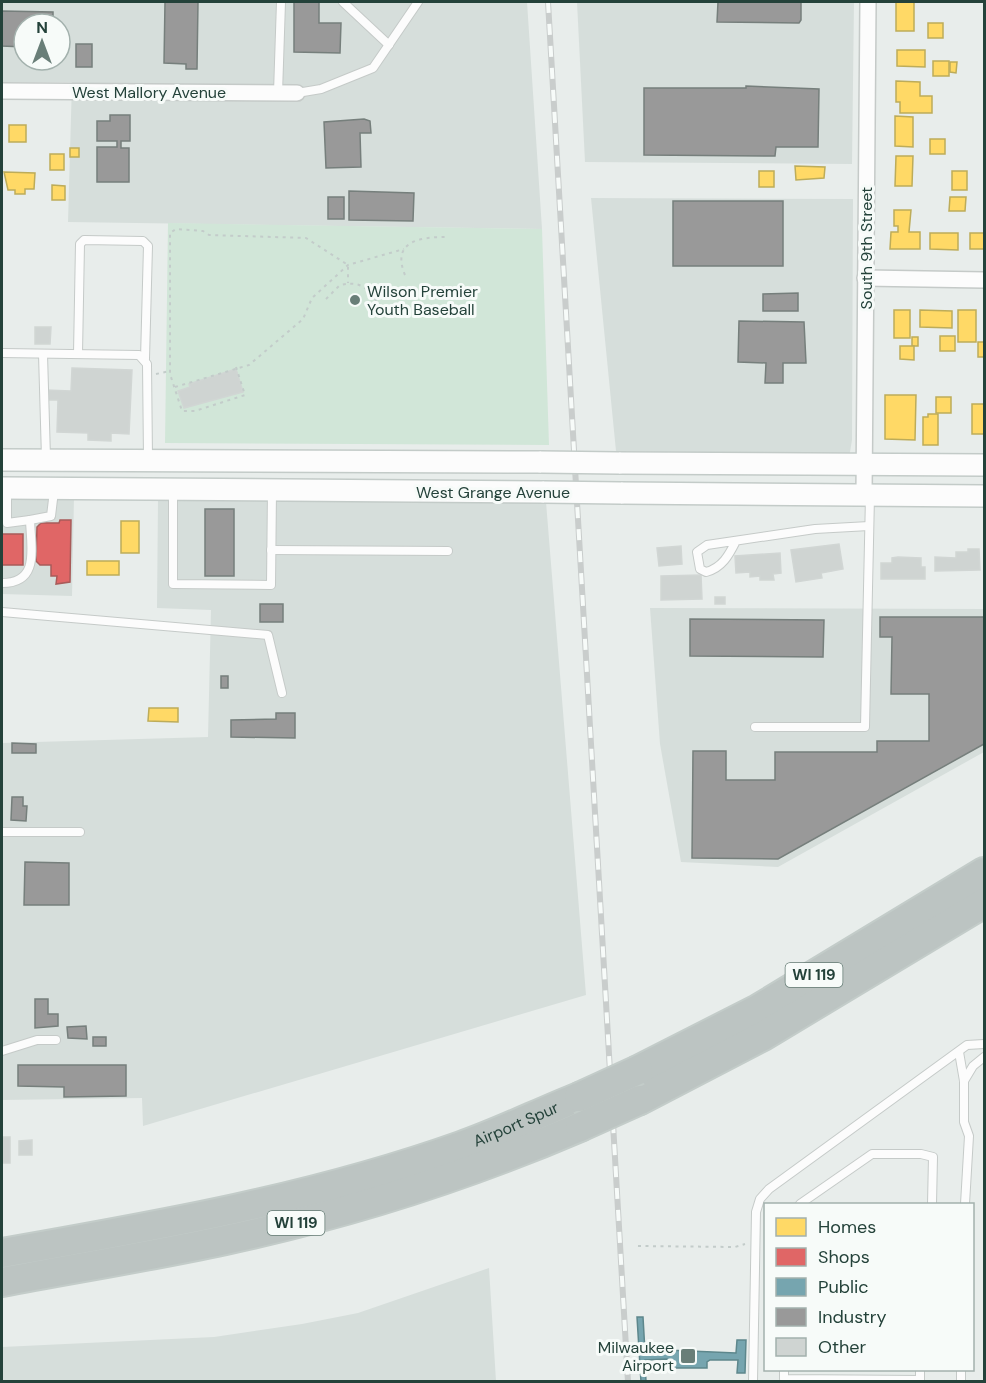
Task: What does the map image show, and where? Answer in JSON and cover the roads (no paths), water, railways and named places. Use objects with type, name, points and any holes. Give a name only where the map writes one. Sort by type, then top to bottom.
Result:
[{"type":"highway","name":"Airport Spur","points":[[2,1253],[165,1225],[336,1185],[462,1146],[638,1070],[751,1013],[984,872]]},
{"type":"highway","name":"Airport Spur","points":[[2,1282],[224,1241],[336,1213],[449,1178],[580,1127],[640,1100],[762,1036],[984,903]]},
{"type":"street","name":"South 9th Street","points":[[867,495],[865,465],[868,2]]},
{"type":"street","name":"West Mallory Avenue","points":[[2,91],[297,93]]},
{"type":"street","points":[[866,278],[984,280]]},
{"type":"street","name":"West Grange Avenue","points":[[2,459],[984,465]]},
{"type":"street","points":[[79,488],[80,460]]},
{"type":"street","points":[[272,461],[272,490]]},
{"type":"street","name":"West Grange Avenue","points":[[4,488],[984,496]]},
{"type":"lane","points":[[278,93],[281,2]]},
{"type":"lane","points":[[343,2],[389,45]]},
{"type":"lane","points":[[297,93],[321,89],[373,68],[418,2]]},
{"type":"lane","points":[[78,354],[80,244],[84,240],[143,241],[147,246],[145,359],[148,459]]},
{"type":"lane","points":[[2,353],[140,355],[145,359]]},
{"type":"lane","points":[[44,354],[46,460]]},
{"type":"lane","points":[[4,488],[4,523],[51,516],[55,488]]},
{"type":"lane","points":[[173,490],[173,584],[271,585],[272,490]]},
{"type":"lane","points":[[755,727],[865,727],[869,526],[867,495]]},
{"type":"lane","points":[[2,583],[15,583],[27,575],[31,560],[30,520]]},
{"type":"lane","points":[[736,541],[730,553],[717,568],[706,572],[700,569],[697,552],[701,548],[736,541],[816,529],[869,526]]},
{"type":"lane","points":[[271,550],[448,551]]},
{"type":"lane","points":[[2,612],[268,635],[282,693]]},
{"type":"lane","points":[[2,832],[80,832]]},
{"type":"lane","points":[[2,1051],[37,1040],[56,1040]]},
{"type":"lane","points":[[753,1382],[754,1244],[756,1212],[760,1199],[769,1189],[967,1045],[984,1044]]},
{"type":"lane","points":[[959,1052],[964,1081],[964,1122],[969,1136],[965,1203]]},
{"type":"lane","points":[[964,1081],[973,1066],[984,1057]]},
{"type":"lane","points":[[801,1203],[872,1154],[921,1154],[933,1157],[932,1203]]},
{"type":"lane","points":[[784,1371],[784,1379],[920,1380],[920,1371]]},
{"type":"railway","points":[[548,2],[628,1382]]},
{"type":"place","name":"Wilson Premier Youth Baseball","points":[[355,300]]},
{"type":"place","name":"Milwaukee Airport","points":[[688,1356]]}]
